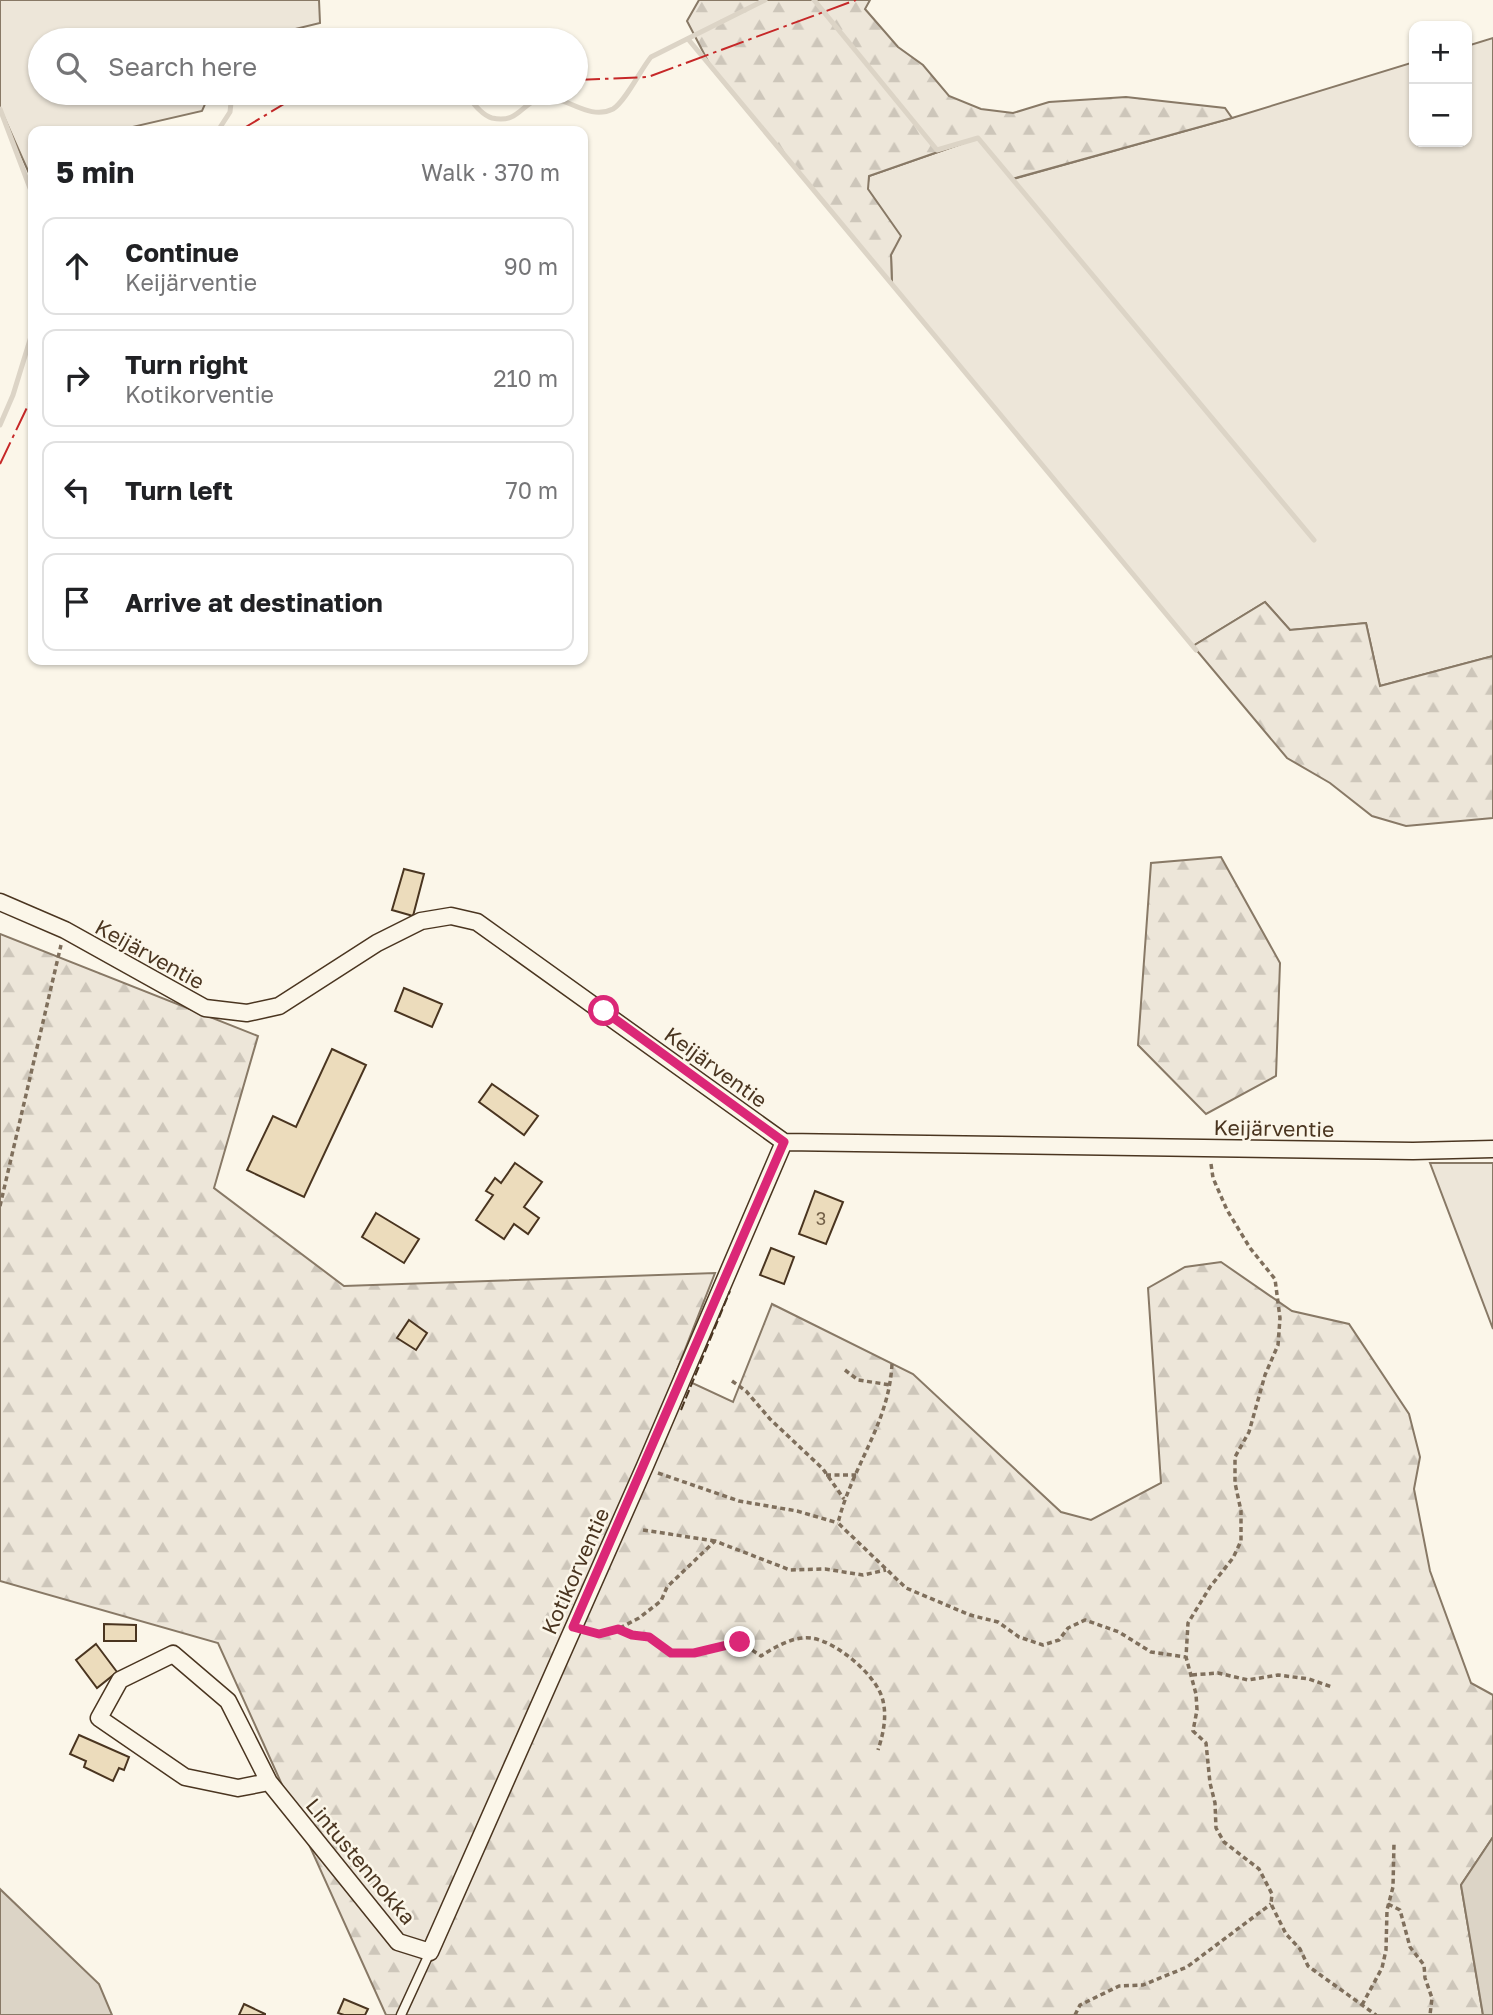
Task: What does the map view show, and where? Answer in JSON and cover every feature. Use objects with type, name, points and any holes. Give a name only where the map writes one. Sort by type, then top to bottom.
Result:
[{"type":"street","name":"Keijärventie","points":[[0,902],[65,930],[205,1008],[247,1013],[279,1006],[377,943],[421,922],[451,916],[477,922],[784,1142],[1413,1152],[1493,1149]]},
{"type":"street","name":"Kotikorventie","points":[[430,1952],[645,1466],[784,1142]]},
{"type":"street","name":"Lintustennokka","points":[[269,1782],[238,1788],[185,1777],[99,1718],[120,1680],[173,1654],[228,1701],[269,1782],[398,1942],[430,1952]]},
{"type":"lane","name":"Kotikorventie","points":[[401,2015],[430,1952]]},
{"type":"path","points":[[0,1206],[65,930]]},
{"type":"path","points":[[1212,1148],[1210,1161],[1213,1178],[1227,1210],[1250,1248],[1275,1279],[1280,1318],[1278,1345],[1265,1376],[1249,1432],[1235,1457],[1235,1483],[1241,1511],[1241,1541],[1233,1558],[1210,1587],[1188,1623],[1186,1657],[1192,1675],[1197,1710],[1193,1731],[1206,1743],[1216,1828],[1224,1842],[1259,1870],[1272,1894],[1270,1904],[1308,1966],[1376,2015]]},
{"type":"path","points":[[838,1522],[844,1499],[884,1414],[891,1385],[892,1364]]},
{"type":"path","points":[[845,1370],[858,1380],[891,1385]]},
{"type":"path","points":[[733,1381],[746,1391],[827,1475],[844,1499]]},
{"type":"path","points":[[645,1466],[663,1476],[739,1501],[797,1511],[838,1522],[906,1588],[970,1615],[998,1622],[1019,1637],[1043,1645],[1059,1640],[1068,1628],[1085,1620],[1119,1632],[1151,1652],[1186,1657]]},
{"type":"path","points":[[827,1475],[856,1475]]},
{"type":"path","points":[[643,1530],[715,1541],[790,1570],[825,1569],[863,1575],[886,1570]]},
{"type":"path","points":[[573,1627],[599,1634],[618,1629],[639,1618],[661,1601],[667,1587],[694,1562],[702,1550],[715,1541]]},
{"type":"path","points":[[618,1629],[632,1635],[649,1637],[671,1653],[694,1653],[740,1642],[761,1656],[781,1643],[811,1638],[838,1649],[855,1661],[871,1679],[883,1699],[884,1719],[878,1750]]},
{"type":"path","points":[[1192,1675],[1218,1673],[1248,1680],[1278,1675],[1309,1679],[1332,1687]]},
{"type":"path","points":[[1362,2005],[1382,1968],[1386,1950],[1388,1904],[1393,1887],[1394,1843]]},
{"type":"path","points":[[1075,2015],[1080,2005],[1119,1986],[1143,1985],[1187,1967],[1270,1904]]},
{"type":"path","points":[[1388,1904],[1400,1910],[1410,1947],[1424,1965],[1432,1998],[1430,2015]]},
{"type":"green space","points":[[0,0],[319,0],[320,23],[299,28],[28,28],[28,105],[205,105],[202,111],[136,126],[28,126],[28,171],[0,108]]},
{"type":"green space","points":[[699,0],[870,0],[865,9],[898,47],[923,65],[949,96],[981,109],[1013,113],[1049,102],[1126,97],[1225,108],[1232,118],[1012,179],[978,138],[869,176],[868,189],[901,236],[891,255],[892,285],[712,69],[687,21]]},
{"type":"green space","points":[[1493,38],[1493,656],[1380,686],[1366,623],[1290,630],[1265,602],[1193,646],[892,285],[891,255],[867,189],[869,176],[978,138],[1013,179],[1232,118],[1409,64],[1409,147],[1472,147],[1472,44]]},
{"type":"green space","points":[[1265,602],[1290,630],[1366,623],[1380,686],[1493,656],[1493,818],[1406,826],[1372,816],[1330,783],[1287,758],[1193,646]]},
{"type":"green space","points":[[1221,857],[1280,963],[1276,1076],[1206,1114],[1138,1045],[1151,863]]},
{"type":"green space","points":[[0,934],[258,1036],[214,1188],[344,1286],[715,1273],[675,1375],[733,1402],[772,1304],[913,1374],[1061,1512],[1091,1520],[1161,1483],[1148,1288],[1185,1267],[1221,1262],[1292,1311],[1349,1324],[1409,1414],[1420,1457],[1414,1489],[1430,1571],[1471,1683],[1493,1695],[1493,1837],[1461,1885],[1483,2015],[386,2015],[218,1643],[0,1581]]},
{"type":"green space","points":[[1430,1163],[1493,1163],[1493,1329]]},
{"type":"shaded area","points":[[1493,1837],[1493,2015],[1483,2015],[1461,1885]]},
{"type":"shaded area","points":[[0,1889],[99,1984],[112,2015],[0,2015]]},
{"type":"building","points":[[404,869],[424,874],[413,916],[392,910]]},
{"type":"building","points":[[404,988],[442,1004],[432,1027],[395,1011]]},
{"type":"building","points":[[332,1049],[366,1065],[304,1197],[247,1170],[273,1116],[296,1127]]},
{"type":"building","points":[[492,1084],[538,1116],[524,1135],[479,1102]]},
{"type":"building","points":[[515,1163],[542,1182],[524,1207],[539,1218],[528,1234],[514,1224],[504,1239],[476,1220],[493,1195],[486,1191],[495,1178],[501,1183]]},
{"type":"building","points":[[815,1191],[843,1202],[826,1244],[799,1234]]},
{"type":"building","points":[[376,1213],[419,1239],[404,1263],[362,1237]]},
{"type":"building","points":[[771,1248],[794,1257],[784,1284],[760,1275]]},
{"type":"building","points":[[409,1320],[427,1333],[416,1350],[397,1338]]},
{"type":"building","points":[[104,1624],[136,1625],[136,1641],[104,1641]]},
{"type":"building","points":[[96,1644],[117,1672],[97,1688],[76,1660]]},
{"type":"building","points":[[79,1735],[129,1757],[124,1770],[119,1768],[113,1781],[84,1767],[86,1761],[70,1754]]},
{"type":"building","points":[[344,1999],[368,2009],[365,2015],[338,2013]]},
{"type":"building","points":[[244,2004],[265,2014],[265,2015],[239,2015]]},
{"type":"waterway","points":[[572,105],[594,112],[613,109],[623,100],[651,57],[765,0]]},
{"type":"waterway","points":[[814,0],[937,150],[978,138],[1314,540]]},
{"type":"waterway","points":[[688,39],[1196,650]]},
{"type":"waterway","points":[[221,126],[230,112],[231,105]]},
{"type":"waterway","points":[[475,105],[488,116],[501,119],[514,116],[529,105]]},
{"type":"waterway","points":[[0,109],[28,183]]},
{"type":"waterway","points":[[0,425],[13,395],[28,346]]},
{"type":"fence","points":[[681,1410],[730,1291]]},
{"type":"power","points":[[588,80],[648,77],[856,0]]},
{"type":"power","points":[[247,126],[282,105]]},
{"type":"power","points":[[0,464],[28,405]]},
{"type":"route","points":[[604,1011],[784,1142],[573,1627],[599,1634],[618,1629],[632,1635],[649,1637],[671,1653],[694,1653],[740,1642]]}]
